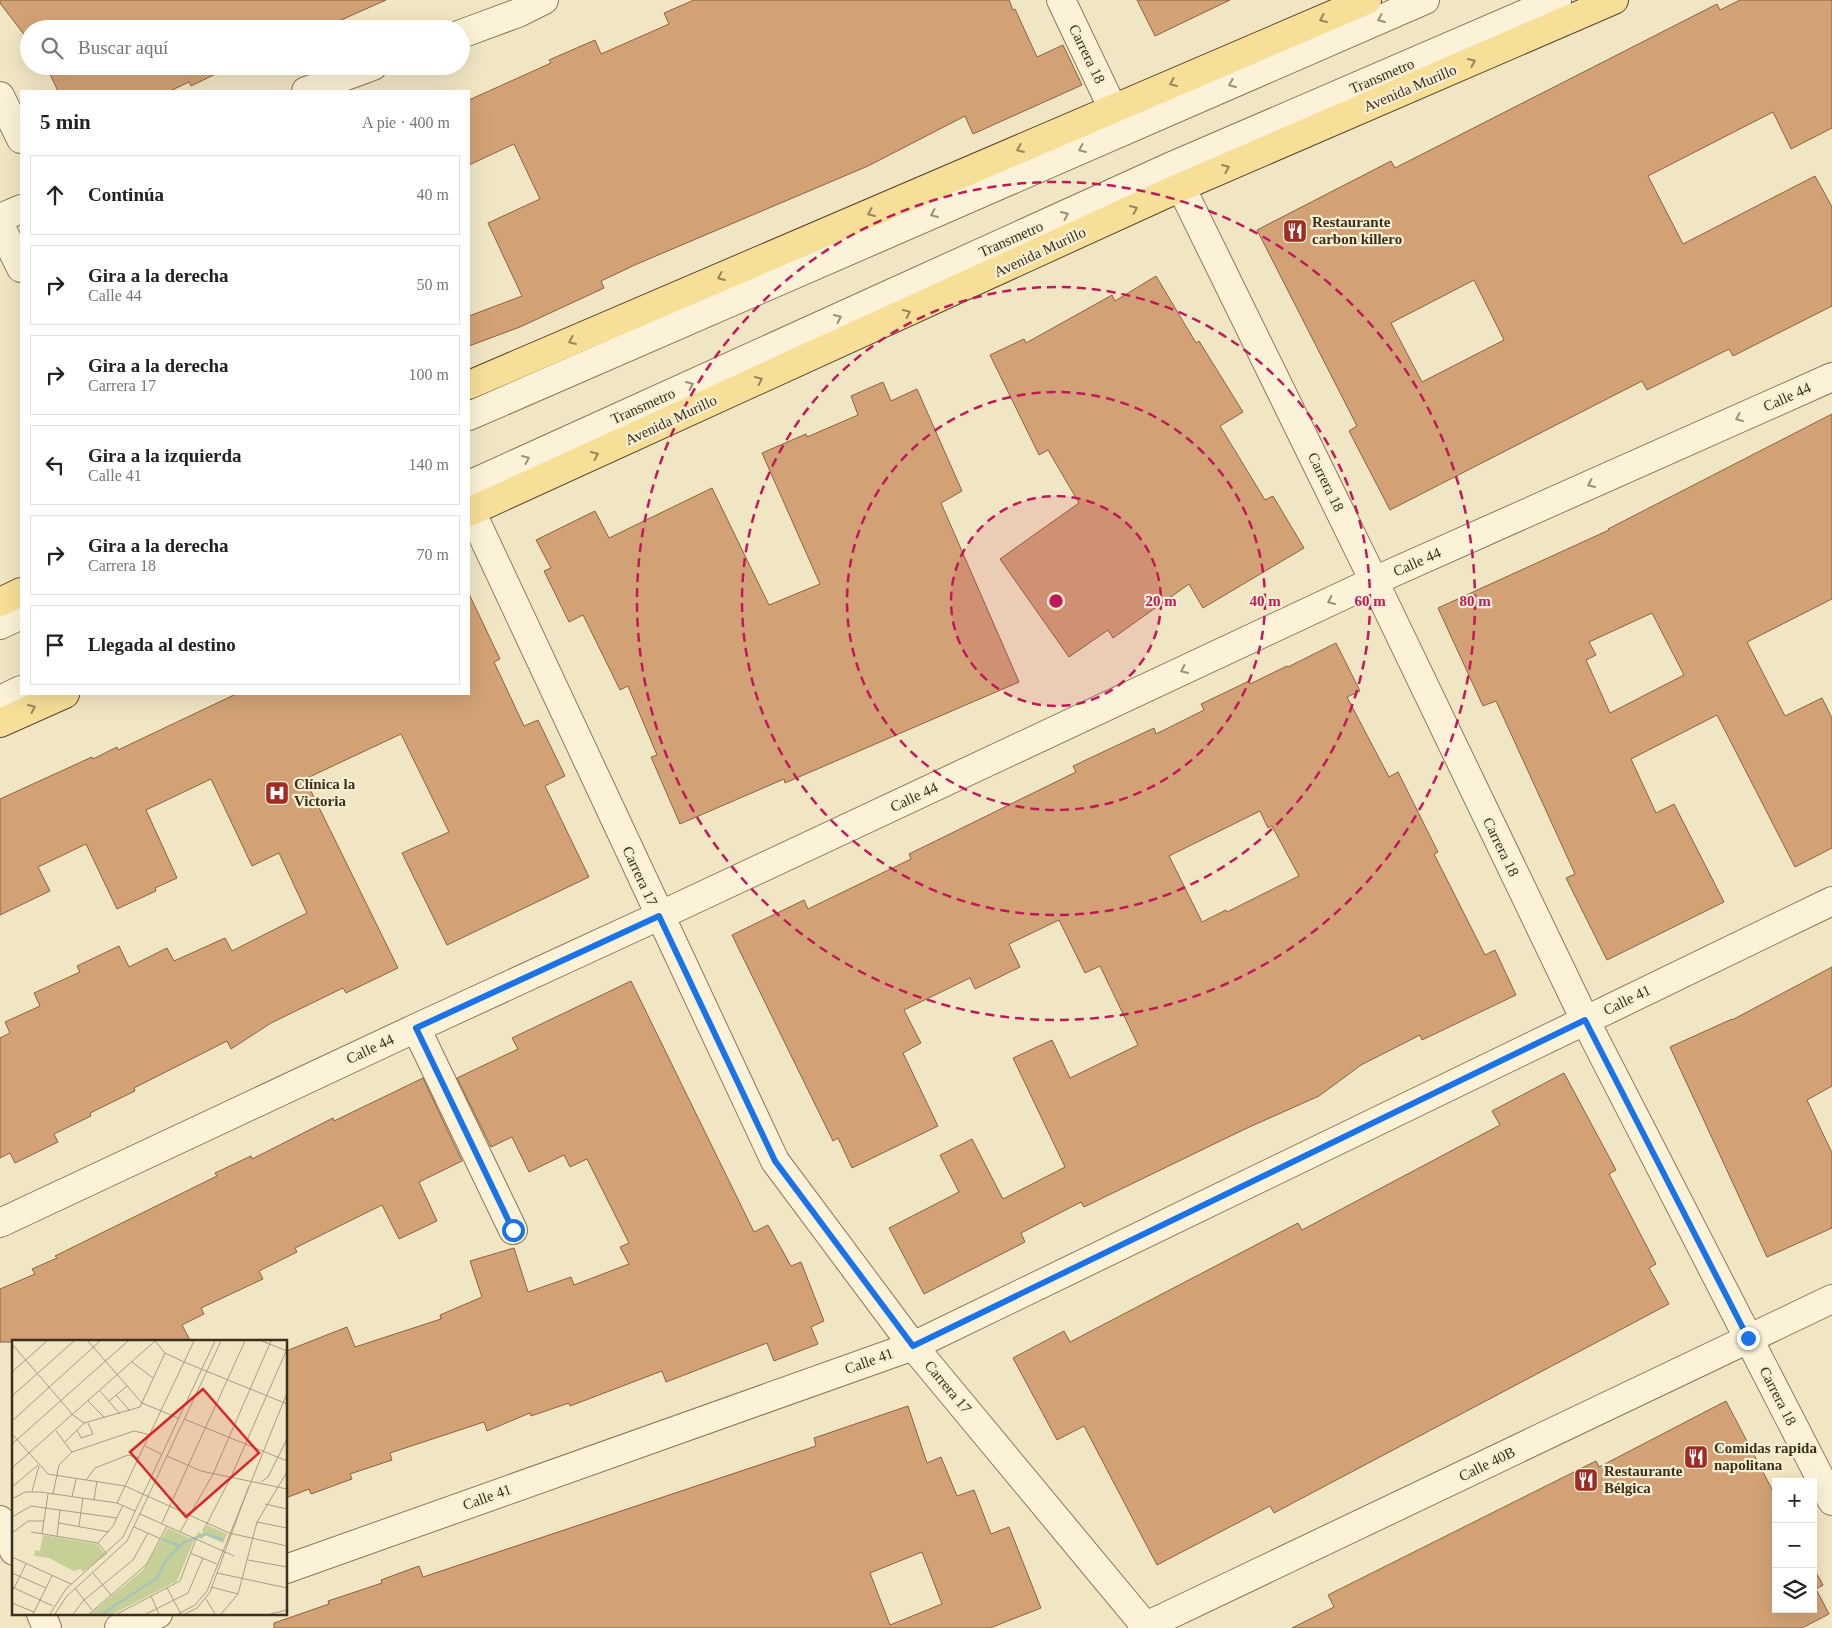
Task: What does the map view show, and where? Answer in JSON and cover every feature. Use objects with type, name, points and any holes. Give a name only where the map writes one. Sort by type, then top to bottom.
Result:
[{"type":"main road","points":[[470,385],[1367,0]]},
{"type":"main road","name":"Avenida Murillo","points":[[470,502],[1614,0]]},
{"type":"main road","points":[[0,602],[20,592]]},
{"type":"main road","points":[[0,723],[63,695]]},
{"type":"street","points":[[470,29],[515,6],[544,0]]},
{"type":"street","name":"Carrera 18","points":[[1061,0],[1113,109]]},
{"type":"street","points":[[470,416],[1426,0]]},
{"type":"street","name":"Transmetro","points":[[470,502],[1172,166],[1557,0]]},
{"type":"street","points":[[309,90],[349,75]]},
{"type":"street","points":[[0,96],[20,137]]},
{"type":"street","name":"Carrera 18","points":[[1182,188],[1585,1020],[1832,1501]]},
{"type":"street","points":[[0,218],[20,209]]},
{"type":"street","points":[[0,225],[20,266]]},
{"type":"street","name":"Calle 44","points":[[0,1223],[1374,581],[1832,377]]},
{"type":"street","name":"Carrera 17","points":[[470,504],[659,916],[775,1161],[913,1346],[1145,1627]]},
{"type":"street","points":[[0,625],[20,615]]},
{"type":"street","points":[[0,700],[20,690]]},
{"type":"street","name":"Calle 41","points":[[288,1568],[913,1346],[1832,901]]},
{"type":"street","points":[[416,1028],[513,1230]]},
{"type":"street","name":"Calle 40B","points":[[1145,1627],[1832,1299]]},
{"type":"street","points":[[0,1520],[12,1547]]},
{"type":"street","points":[[42,1616],[47,1628]]},
{"type":"street","points":[[120,1628],[153,1616]]},
{"type":"building","points":[[0,0],[386,0],[341,20],[20,20],[20,29],[0,3]]},
{"type":"building","points":[[694,0],[1009,0],[1037,57],[1063,45],[1082,85],[973,134],[965,116],[868,166],[637,264],[601,281],[604,288],[520,327],[470,346],[470,316],[522,296],[488,223],[540,199],[514,144],[470,165],[470,100],[551,63],[549,60],[595,40],[601,54],[669,24],[664,13]]},
{"type":"building","points":[[1137,0],[1230,0],[1155,36]]},
{"type":"building","points":[[1740,0],[1832,0],[1832,128],[1791,149],[1773,112],[1648,176],[1683,244],[1815,176],[1832,207],[1832,306],[1733,356],[1729,349],[1647,390],[1642,381],[1390,510],[1349,431],[1357,426],[1257,230],[1391,161],[1395,168],[1717,4],[1720,10]],"holes":[[[1474,280],[1504,340],[1422,382],[1391,323]]]},
{"type":"building","points":[[50,75],[214,75],[191,86],[189,82],[172,90],[58,90]]},
{"type":"building","points":[[1156,276],[1196,343],[1199,341],[1243,412],[1220,426],[1265,500],[1273,496],[1304,548],[1203,608],[1189,584],[1113,638],[1108,630],[1069,657],[1000,559],[1079,503],[1048,450],[1039,455],[990,355],[1024,339],[1026,343],[1112,295],[1115,301]]},
{"type":"building","points":[[883,382],[891,401],[917,389],[962,491],[941,503],[1019,682],[785,783],[784,779],[680,824],[651,757],[657,755],[628,686],[620,690],[583,615],[569,622],[544,571],[551,568],[536,540],[595,511],[609,538],[712,488],[769,605],[820,584],[762,453],[806,434],[807,437],[858,415],[851,396]]},
{"type":"building","points":[[1832,414],[1832,599],[1747,642],[1785,716],[1822,698],[1832,718],[1832,848],[1795,867],[1717,715],[1631,759],[1656,813],[1674,804],[1724,902],[1607,960],[1566,878],[1575,874],[1496,701],[1483,706],[1438,608],[1608,529]],"holes":[[[1652,613],[1684,675],[1610,713],[1586,660],[1596,655],[1589,642]]]},
{"type":"building","points":[[470,596],[500,659],[494,662],[524,726],[538,720],[565,776],[545,786],[589,877],[447,945],[402,853],[449,832],[401,734],[305,779],[398,968],[346,993],[343,988],[271,1023],[231,1049],[227,1041],[134,1088],[135,1091],[90,1113],[91,1116],[54,1134],[58,1142],[15,1163],[10,1153],[0,1158],[0,1038],[10,1033],[5,1022],[40,1006],[34,993],[80,972],[77,966],[119,946],[129,967],[167,948],[174,961],[225,938],[232,951],[307,913],[279,853],[252,866],[211,779],[146,810],[177,878],[155,888],[156,891],[117,909],[86,844],[38,867],[50,891],[0,915],[0,799],[92,757],[93,759],[117,747],[118,750],[234,695],[470,695]]},
{"type":"building","points":[[1336,643],[1360,691],[1347,697],[1389,777],[1398,772],[1438,852],[1434,854],[1485,955],[1495,950],[1516,995],[1422,1040],[1420,1035],[1361,1065],[1319,1096],[1245,1129],[1084,1207],[1081,1202],[1021,1233],[1025,1242],[924,1294],[889,1228],[959,1192],[940,1155],[972,1139],[1003,1199],[1065,1167],[1013,1058],[1052,1040],[1070,1078],[1138,1045],[1100,966],[1085,973],[1059,920],[1009,944],[1020,967],[975,989],[970,978],[904,1010],[921,1043],[903,1053],[938,1126],[852,1168],[838,1138],[833,1141],[732,935],[804,900],[808,909],[911,859],[909,854],[1076,772],[1073,766],[1154,728],[1156,734],[1204,710],[1201,704],[1249,681],[1250,684]],"holes":[[[1260,811],[1268,828],[1272,826],[1299,876],[1227,912],[1226,910],[1202,922],[1169,856]]]},
{"type":"building","points":[[1832,967],[1832,1086],[1807,1100],[1832,1153],[1832,1228],[1767,1257],[1670,1047],[1732,1020]]},
{"type":"building","points":[[631,981],[754,1232],[768,1225],[791,1266],[801,1262],[824,1321],[811,1327],[818,1344],[774,1361],[767,1343],[666,1382],[662,1371],[570,1406],[569,1403],[531,1416],[530,1413],[487,1431],[484,1422],[390,1453],[392,1460],[350,1474],[352,1479],[311,1494],[309,1489],[288,1497],[288,1350],[347,1327],[355,1347],[441,1319],[440,1315],[482,1297],[470,1261],[514,1248],[528,1292],[571,1277],[574,1285],[629,1264],[620,1247],[629,1243],[587,1159],[570,1167],[564,1155],[529,1172],[512,1137],[491,1147],[457,1078],[518,1049],[512,1038]]},
{"type":"building","points":[[1564,1073],[1616,1170],[1609,1174],[1656,1264],[1649,1268],[1669,1304],[1274,1513],[1270,1506],[1157,1565],[1084,1426],[1057,1440],[1013,1358],[1064,1331],[1070,1342],[1298,1223],[1302,1230],[1500,1125],[1492,1111]]},
{"type":"building","points":[[423,1078],[462,1161],[419,1182],[437,1221],[399,1239],[382,1205],[295,1248],[297,1252],[259,1271],[263,1279],[201,1308],[204,1314],[182,1325],[190,1340],[12,1340],[12,1342],[0,1342],[0,1289],[35,1274],[32,1269],[57,1258],[55,1256],[217,1176],[215,1173],[251,1156],[252,1159],[333,1118],[334,1121]]},
{"type":"building","points":[[1726,1401],[1772,1489],[1772,1613],[1817,1613],[1817,1591],[1829,1614],[1802,1628],[1292,1628],[1334,1607],[1328,1595],[1596,1461],[1599,1467]]},
{"type":"building","points":[[908,1406],[927,1463],[941,1457],[957,1496],[974,1490],[991,1534],[1009,1527],[1041,1608],[990,1628],[274,1628],[274,1623],[329,1604],[328,1601],[382,1583],[381,1580],[419,1566],[423,1577],[816,1446],[814,1438]],"holes":[[[922,1552],[942,1604],[890,1625],[870,1573]]]},
{"type":"building","points":[[1817,1574],[1823,1585],[1817,1588]]},
{"type":"place","name":"Restaurante carbon killero","points":[[1295,231]]},
{"type":"place","name":"Clínica la Victoria","points":[[277,793]]},
{"type":"place","name":"Comidas rapida napolitana","points":[[1696,1457]]},
{"type":"place","name":"Restaurante Bélgica","points":[[1586,1480]]},
{"type":"route","points":[[513,1230],[416,1028],[659,916],[775,1161],[913,1346],[1585,1020],[1748,1338]]}]
